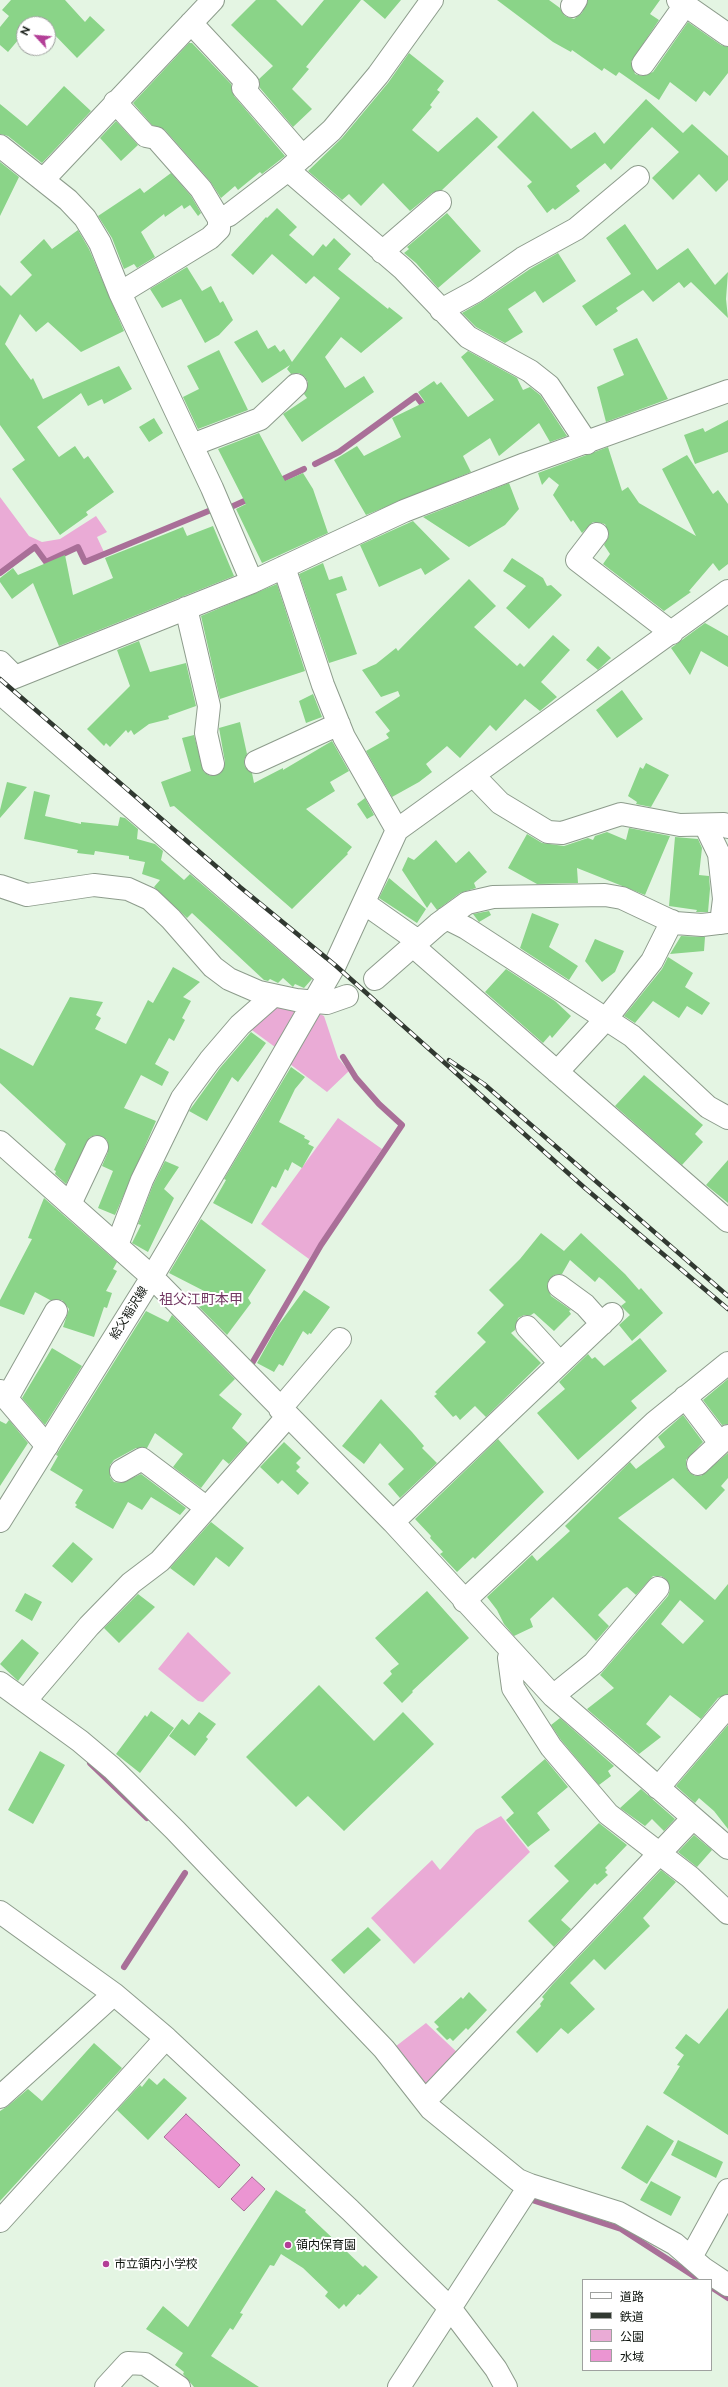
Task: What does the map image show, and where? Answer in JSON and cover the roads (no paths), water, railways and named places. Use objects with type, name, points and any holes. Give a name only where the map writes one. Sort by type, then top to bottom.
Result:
[{"type":"street","points":[[43,180],[115,102],[213,0]]},
{"type":"street","points":[[219,219],[229,215],[296,164],[332,130],[378,75],[432,0]]},
{"type":"street","points":[[643,64],[682,2],[728,36]]},
{"type":"street","points":[[190,23],[248,84],[243,88],[296,164],[382,252],[403,269],[468,337],[530,371],[549,386],[587,443]]},
{"type":"street","points":[[115,102],[146,136],[156,138],[201,189],[219,219],[219,229],[210,238],[120,293]]},
{"type":"street","points":[[0,146],[43,180],[84,218],[100,243],[120,293],[192,445],[252,582]]},
{"type":"street","points":[[441,310],[476,291],[524,258],[576,229],[638,177]]},
{"type":"street","points":[[382,252],[440,202]]},
{"type":"street","points":[[192,445],[260,419],[296,386]]},
{"type":"street","points":[[5,674],[186,608],[252,582],[404,511],[525,464],[587,443],[728,391]]},
{"type":"street","points":[[597,534],[577,560],[672,633]]},
{"type":"street","points":[[284,567],[322,686],[339,724],[397,830]]},
{"type":"street","points":[[728,591],[672,633],[397,830],[328,977],[152,1277],[393,1522],[464,1601],[553,1696],[728,1848]]},
{"type":"street","points":[[186,608],[209,706],[206,733],[213,764]]},
{"type":"street","points":[[0,694],[328,977]]},
{"type":"street","points":[[256,762],[339,724]]},
{"type":"street","points":[[375,978],[446,918],[467,903],[493,897],[605,895],[622,898],[672,921],[702,925],[725,922],[719,854],[721,824],[680,825],[651,821],[621,814],[601,819],[583,828],[569,832],[548,832],[500,803],[473,775]]},
{"type":"street","points":[[0,886],[27,895],[94,886],[128,889],[150,899],[171,919],[213,967],[229,979],[273,996],[313,1002],[327,1003],[347,996]]},
{"type":"street","points":[[364,903],[416,943],[558,1072],[728,1221]]},
{"type":"street","points":[[446,918],[466,928],[632,1036],[708,1107],[728,1118]]},
{"type":"street","points":[[558,1072],[606,1019],[652,961],[672,921]]},
{"type":"street","points":[[117,1245],[142,1180],[182,1098],[210,1060],[240,1025],[273,996]]},
{"type":"street","name":"給父稲沢線","points":[[0,1142],[152,1277],[0,1521]]},
{"type":"street","points":[[70,1204],[97,1147]]},
{"type":"street","points":[[393,1522],[607,1319],[559,1286]]},
{"type":"street","points":[[47,1446],[3,1394],[56,1311]]},
{"type":"street","points":[[527,1326],[560,1363]]},
{"type":"street","points":[[25,1701],[89,1626],[131,1583],[160,1561],[207,1508],[284,1412],[340,1338]]},
{"type":"street","points":[[464,1601],[655,1422],[728,1363]]},
{"type":"street","points":[[685,1398],[724,1439],[698,1464]]},
{"type":"street","points":[[121,1471],[142,1459],[207,1508]]},
{"type":"street","points":[[553,1696],[594,1663],[658,1588]]},
{"type":"street","points":[[511,1651],[509,1658],[513,1688],[551,1748],[608,1814],[660,1853],[728,1913]]},
{"type":"street","points":[[0,1683],[80,1741],[112,1768],[175,1830],[384,2049],[432,2109],[518,2180],[530,2186],[619,2213],[675,2244],[704,2269],[728,2285]]},
{"type":"street","points":[[658,1788],[728,1706]]},
{"type":"street","points":[[425,2101],[693,1818]]},
{"type":"street","points":[[0,1912],[114,1994],[166,2038],[350,2210],[450,2308],[496,2369],[506,2387]]},
{"type":"street","points":[[0,2097],[114,1994]]},
{"type":"street","points":[[0,2221],[166,2038]]},
{"type":"street","points":[[399,2387],[530,2186]]},
{"type":"street","points":[[688,2255],[696,2250],[728,2190]]},
{"type":"street","points":[[106,2387],[128,2363],[145,2364],[179,2387]]},
{"type":"water","points":[[186,2114],[240,2165],[219,2188],[164,2137]]},
{"type":"water","points":[[252,2177],[265,2189],[244,2211],[231,2199]]},
{"type":"waterway","points":[[315,464],[339,452],[416,396],[426,409]]},
{"type":"waterway","points":[[279,484],[281,480],[304,469]]},
{"type":"waterway","points":[[231,507],[251,498]]},
{"type":"waterway","points":[[0,573],[35,547],[46,562],[78,547],[85,562],[211,510]]},
{"type":"waterway","points":[[251,1365],[321,1245],[402,1125],[379,1104],[356,1078],[343,1057]]},
{"type":"waterway","points":[[90,1763],[147,1818]]},
{"type":"waterway","points":[[124,1967],[185,1873]]},
{"type":"waterway","points":[[532,2200],[621,2229],[698,2279]]},
{"type":"waterway","points":[[712,2288],[728,2298]]},
{"type":"railway","points":[[0,679],[240,887],[335,965],[586,1189],[728,1309]]},
{"type":"railway","points":[[449,1060],[484,1084],[728,1296]]},
{"type":"place","name":"領内保育園","points":[[288,2245]]},
{"type":"place","name":"市立領内小学校","points":[[106,2264]]},
{"type":"district","name":"祖父江町本甲","points":[[201,1300]]}]
